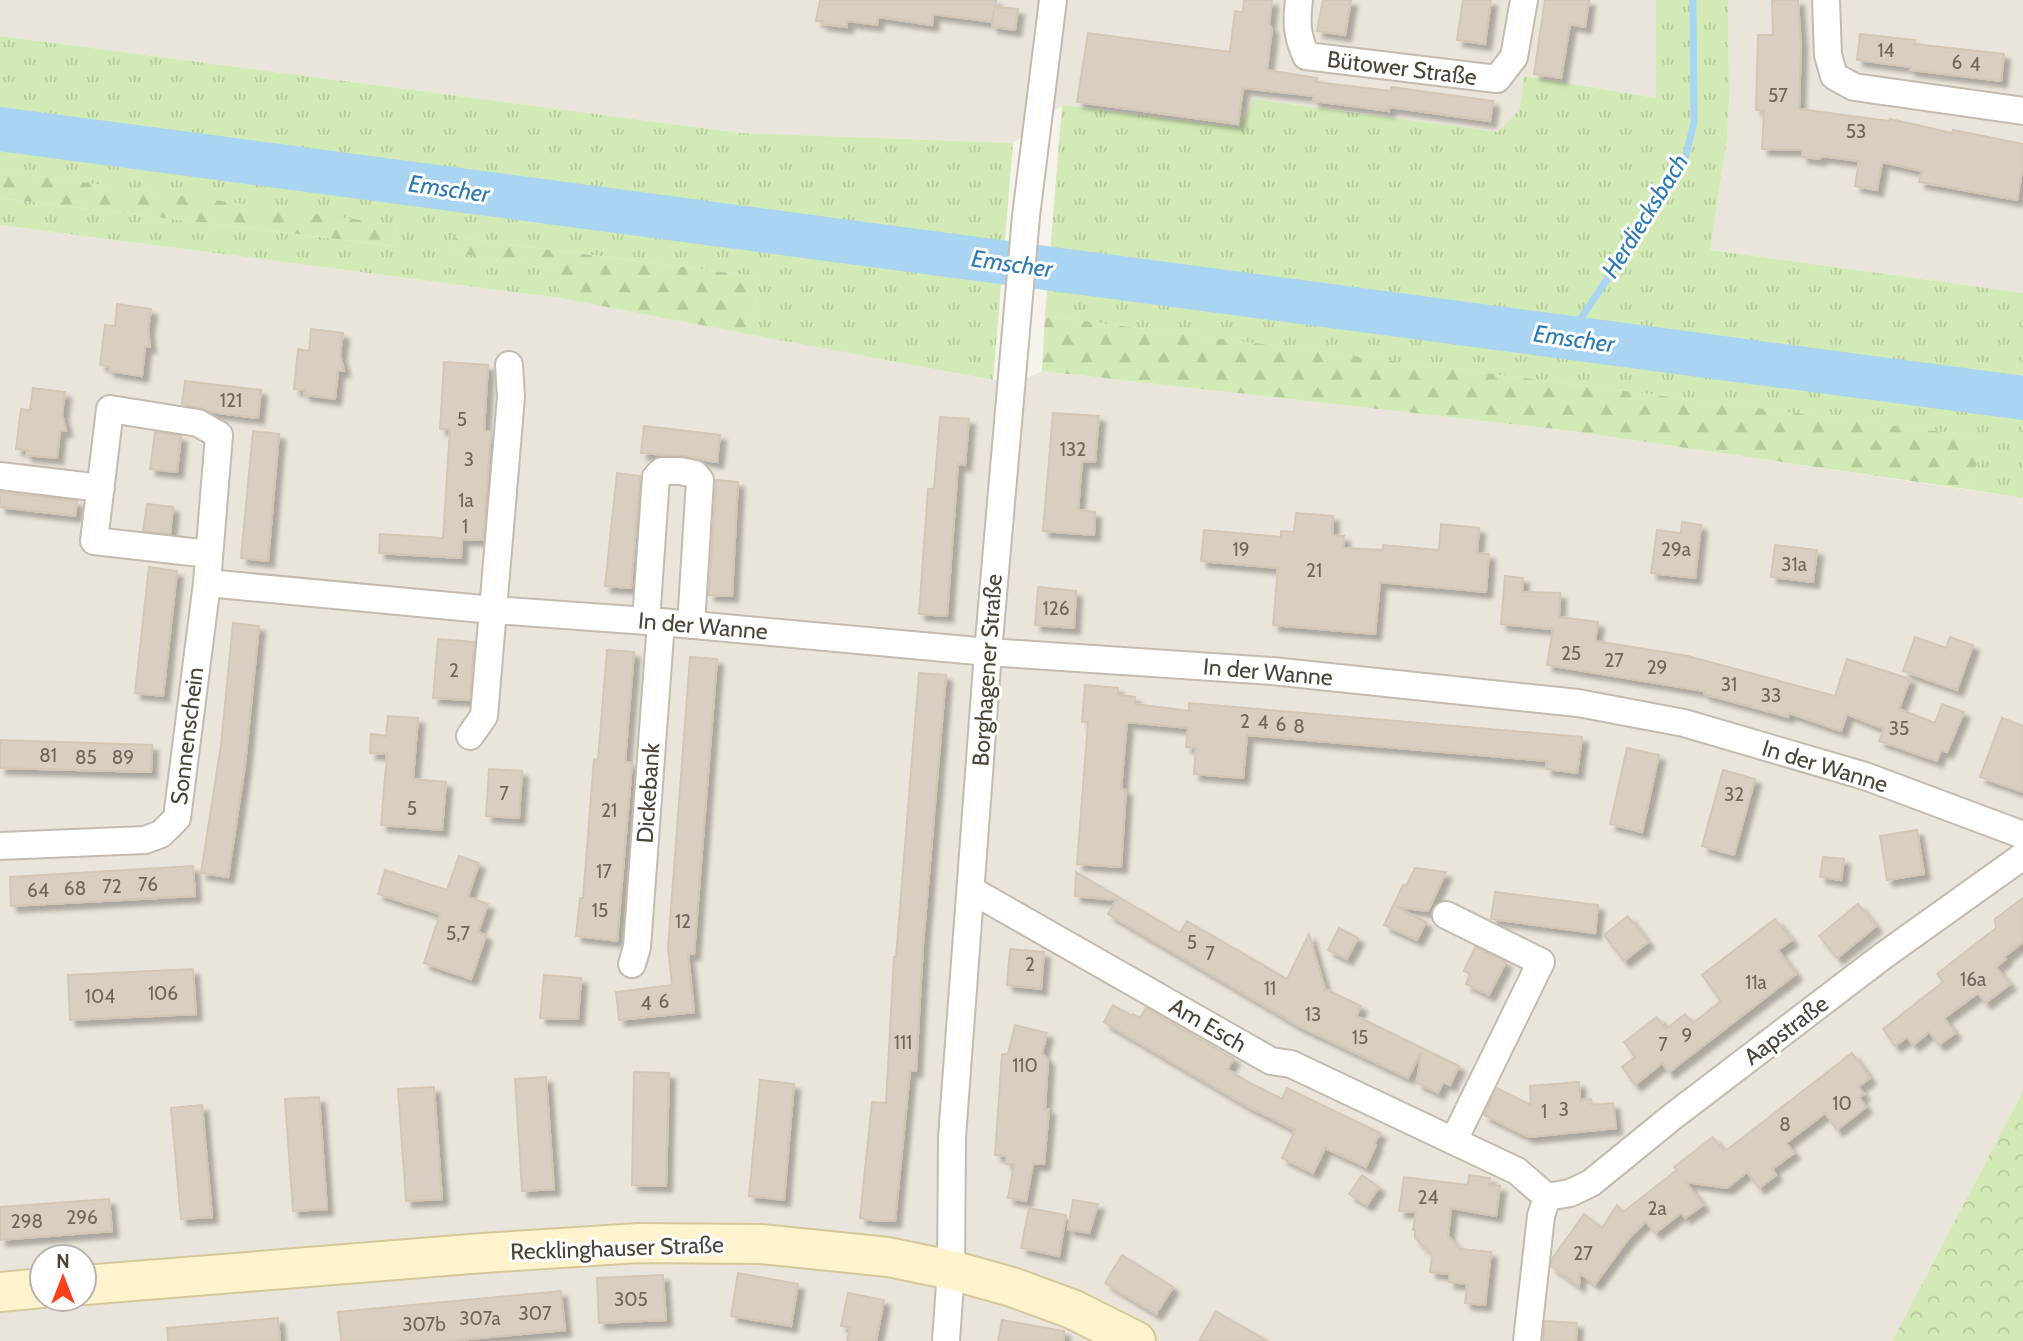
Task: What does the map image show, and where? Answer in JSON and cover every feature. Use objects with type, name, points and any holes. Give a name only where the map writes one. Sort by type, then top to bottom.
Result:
[{"type":"street","name":"Borghagener Straße","points":[[946,1341],[951,1270],[952,1137],[988,652],[1026,216],[1053,0]]},
{"type":"street","name":"Bütower Straße","points":[[1299,0],[1298,37],[1306,56],[1497,79],[1514,57],[1524,0]]},
{"type":"street","points":[[1826,0],[1828,55],[1834,76],[1854,87],[2023,111]]},
{"type":"street","points":[[470,737],[484,716],[511,397],[509,365]]},
{"type":"street","name":"Sonnenschein","points":[[0,846],[145,840],[161,834],[177,818],[207,583],[219,435],[198,423],[110,409],[94,541],[209,554]]},
{"type":"street","name":"Dickebank","points":[[632,964],[637,947],[653,621],[656,478],[662,471],[695,474],[700,480],[691,625]]},
{"type":"street","points":[[0,476],[101,488]]},
{"type":"street","name":"In der Wanne","points":[[207,583],[988,652],[1272,671],[1578,703],[1684,723],[1865,776],[2023,835]]},
{"type":"street","name":"Aapstraße","points":[[1546,1198],[1570,1193],[1591,1183],[1672,1117],[1861,973],[2023,856]]},
{"type":"street","name":"Am Esch","points":[[971,890],[1271,1060],[1291,1064],[1517,1171],[1546,1198]]},
{"type":"street","points":[[1446,915],[1541,962],[1454,1140]]},
{"type":"street","points":[[1527,1341],[1541,1216],[1546,1198]]},
{"type":"street","name":"Recklinghauser Straße","points":[[98,1284],[639,1243],[761,1244],[888,1256],[951,1270],[1012,1287],[1072,1309],[1136,1341]]},
{"type":"street","points":[[0,1292],[28,1290]]},
{"type":"shaded area","points":[[0,0],[1656,0],[1657,98],[1524,76],[1519,110],[1498,132],[1255,99],[1239,129],[1062,105],[1013,143],[740,133],[0,36]]},
{"type":"shaded area","points":[[1728,0],[2023,0],[2023,293],[1710,250],[1727,139]]},
{"type":"shaded area","points":[[0,225],[560,298],[1013,384],[1042,371],[1564,430],[2023,498],[2023,1091],[1892,1341],[0,1341]]},
{"type":"green space","points":[[1656,0],[1728,0],[1727,139],[1710,250],[2023,293],[2023,498],[1966,489],[1987,438],[1045,316],[1062,105],[1239,128],[1254,99],[1498,132],[1519,110],[1524,76],[1656,98]]},
{"type":"green space","points":[[0,36],[740,133],[1013,143],[993,380],[748,334],[760,277],[453,237],[450,252],[558,269],[560,298],[0,225],[0,198],[393,246],[397,226],[0,171]]},
{"type":"green space","points":[[0,171],[397,225],[394,246],[0,198]]},
{"type":"green space","points":[[453,237],[760,277],[748,334],[560,298],[557,269],[449,252]]},
{"type":"green space","points":[[1045,316],[1988,438],[1966,489],[1564,430],[1042,371]]},
{"type":"green space","points":[[2023,1091],[2023,1341],[1892,1341]]},
{"type":"building","points":[[820,0],[996,0],[995,7],[1018,9],[1015,30],[992,27],[994,9],[992,22],[933,14],[932,25],[878,17],[877,25],[847,21],[847,27],[816,21]]},
{"type":"building","points":[[1244,0],[1272,0],[1267,70],[1317,78],[1316,82],[1391,91],[1391,87],[1493,101],[1490,121],[1389,107],[1389,111],[1313,101],[1314,96],[1243,88],[1238,124],[1077,102],[1088,33],[1230,52],[1235,11],[1243,12]]},
{"type":"building","points":[[1323,0],[1351,0],[1345,35],[1317,31]]},
{"type":"building","points":[[1463,0],[1491,0],[1485,44],[1457,40]]},
{"type":"building","points":[[1545,0],[1589,0],[1585,27],[1570,24],[1561,78],[1534,74]]},
{"type":"building","points":[[1772,0],[1798,0],[1801,47],[1799,109],[1890,119],[1952,133],[1953,130],[2023,144],[2023,167],[2017,200],[1919,182],[1922,171],[1882,162],[1877,190],[1855,186],[1859,161],[1821,156],[1820,159],[1802,157],[1802,150],[1762,149],[1764,110],[1756,110],[1758,35],[1773,35]]},
{"type":"building","points":[[1860,34],[1915,40],[1914,44],[2004,54],[2001,81],[1910,70],[1911,67],[1857,60]]},
{"type":"building","points":[[117,304],[151,309],[148,330],[150,347],[145,347],[142,376],[109,371],[110,367],[100,365],[105,325],[115,326]]},
{"type":"building","points":[[311,329],[343,333],[340,354],[344,371],[338,371],[335,399],[304,395],[305,390],[294,389],[298,349],[309,351]]},
{"type":"building","points":[[444,362],[488,365],[484,431],[491,431],[483,540],[462,539],[461,558],[379,553],[380,534],[443,538],[450,429],[440,429]]},
{"type":"building","points":[[185,381],[261,390],[258,418],[211,412],[182,404]]},
{"type":"building","points":[[33,388],[65,392],[62,414],[66,431],[60,431],[57,458],[26,455],[27,450],[16,449],[21,409],[30,410]]},
{"type":"building","points":[[1053,413],[1099,416],[1095,462],[1082,461],[1078,510],[1095,512],[1094,535],[1043,531]]},
{"type":"building","points":[[940,417],[969,419],[965,465],[958,464],[947,616],[919,614],[928,489],[934,489]]},
{"type":"building","points":[[644,426],[720,435],[717,462],[641,453]]},
{"type":"building","points":[[253,431],[279,434],[268,561],[241,558]]},
{"type":"building","points":[[155,432],[181,436],[177,472],[150,469]]},
{"type":"building","points":[[617,473],[640,476],[631,588],[605,586]]},
{"type":"building","points":[[716,480],[738,482],[732,596],[709,595]]},
{"type":"building","points":[[0,492],[77,501],[75,516],[0,507]]},
{"type":"building","points":[[147,504],[173,507],[170,534],[143,531]]},
{"type":"building","points":[[1296,513],[1333,516],[1332,535],[1344,536],[1343,548],[1383,550],[1383,545],[1439,550],[1441,524],[1479,528],[1477,553],[1489,554],[1486,592],[1380,582],[1375,634],[1273,625],[1278,568],[1201,561],[1204,530],[1281,537],[1281,531],[1294,532]]},
{"type":"building","points":[[1682,522],[1701,525],[1695,578],[1651,573],[1657,530],[1681,533]]},
{"type":"building","points":[[1775,545],[1817,550],[1813,582],[1771,577]]},
{"type":"building","points":[[149,567],[177,571],[163,696],[135,693]]},
{"type":"building","points":[[1505,576],[1523,578],[1522,592],[1560,593],[1559,617],[1598,622],[1595,641],[1688,656],[1835,696],[1847,659],[1910,679],[1899,709],[1935,723],[1942,704],[1964,712],[1947,752],[1941,750],[1937,761],[1879,741],[1884,729],[1847,714],[1841,731],[1789,713],[1788,717],[1704,694],[1704,691],[1547,665],[1553,629],[1501,624]]},
{"type":"building","points":[[1038,587],[1076,591],[1074,628],[1035,625]]},
{"type":"building","points":[[233,623],[259,626],[245,765],[228,877],[201,873],[221,745]]},
{"type":"building","points":[[1915,637],[1946,648],[1950,637],[1973,645],[1957,690],[1903,671]]},
{"type":"building","points":[[438,639],[474,642],[470,700],[433,698]]},
{"type":"building","points":[[607,650],[634,652],[625,762],[632,763],[617,941],[576,936],[580,898],[583,898],[594,759],[598,760]]},
{"type":"building","points":[[690,657],[717,659],[694,954],[688,954],[694,1012],[619,1020],[616,992],[672,985],[668,948]]},
{"type":"building","points":[[919,673],[946,675],[923,945],[916,1071],[910,1071],[895,1221],[878,1221],[860,1218],[872,1102],[886,1103],[894,957]]},
{"type":"building","points":[[1085,685],[1118,688],[1118,695],[1135,697],[1135,704],[1189,711],[1189,703],[1582,737],[1577,773],[1546,769],[1547,761],[1247,735],[1243,778],[1194,774],[1196,748],[1186,747],[1188,728],[1127,722],[1121,789],[1126,790],[1121,867],[1077,864],[1088,722],[1082,722]]},
{"type":"building","points":[[388,716],[418,718],[413,779],[446,782],[442,830],[381,825],[387,754],[370,753],[371,734],[386,736]]},
{"type":"building","points":[[2002,718],[2023,726],[2023,792],[1980,777]]},
{"type":"building","points":[[0,740],[152,745],[151,772],[0,768]]},
{"type":"building","points":[[1627,748],[1659,755],[1642,832],[1610,824]]},
{"type":"building","points":[[489,769],[522,771],[519,818],[486,816]]},
{"type":"building","points":[[1723,770],[1755,779],[1734,855],[1702,846]]},
{"type":"building","points":[[1917,830],[1924,874],[1887,880],[1880,836]]},
{"type":"building","points":[[459,856],[479,863],[468,897],[488,904],[478,932],[486,935],[471,979],[424,963],[440,914],[378,894],[385,870],[447,890]]},
{"type":"building","points":[[1823,857],[1844,859],[1841,880],[1820,877]]},
{"type":"building","points":[[193,866],[195,896],[11,906],[10,877]]},
{"type":"building","points":[[1415,868],[1446,872],[1428,911],[1396,907],[1426,922],[1417,940],[1384,925],[1403,885],[1406,886]]},
{"type":"building","points":[[1076,872],[1180,933],[1187,921],[1287,979],[1309,934],[1325,989],[1361,1006],[1356,1016],[1459,1066],[1450,1085],[1443,1082],[1438,1093],[1417,1083],[1421,1052],[1408,1078],[1299,1026],[1108,914],[1116,900],[1075,896]]},
{"type":"building","points":[[1495,892],[1598,905],[1595,933],[1491,919]]},
{"type":"building","points":[[2023,898],[2023,942],[1996,967],[2010,984],[1985,1003],[1978,993],[1944,1018],[1955,1033],[1939,1045],[1929,1032],[1913,1045],[1907,1037],[1895,1046],[1883,1029],[1943,982],[1937,974],[1996,928],[1995,919]]},
{"type":"building","points":[[1858,904],[1876,926],[1837,958],[1819,936]]},
{"type":"building","points":[[1628,916],[1648,942],[1624,961],[1604,935]]},
{"type":"building","points":[[1775,919],[1792,940],[1778,950],[1796,974],[1669,1072],[1662,1063],[1635,1085],[1622,1067],[1635,1057],[1624,1042],[1657,1017],[1666,1029],[1685,1014],[1693,1023],[1721,1001],[1702,975]]},
{"type":"building","points":[[1339,928],[1358,938],[1347,959],[1328,950]]},
{"type":"building","points":[[1475,947],[1506,962],[1489,995],[1466,984],[1470,974],[1464,971]]},
{"type":"building","points":[[1010,949],[1044,952],[1041,989],[1007,985]]},
{"type":"building","points":[[193,969],[196,1014],[70,1020],[68,975]]},
{"type":"building","points":[[544,975],[581,978],[578,1019],[540,1018]]},
{"type":"building","points":[[1113,1005],[1140,1018],[1146,1008],[1234,1059],[1227,1069],[1282,1099],[1287,1088],[1380,1133],[1366,1167],[1325,1148],[1313,1173],[1282,1158],[1295,1130],[1249,1107],[1104,1022]]},
{"type":"building","points":[[1015,1025],[1047,1033],[1042,1053],[1048,1060],[1045,1109],[1049,1109],[1044,1164],[1033,1164],[1026,1201],[1008,1198],[1014,1164],[1006,1164],[1006,1156],[995,1155],[1002,1054],[1008,1054]]},
{"type":"building","points":[[1852,1053],[1870,1078],[1858,1087],[1864,1094],[1859,1097],[1866,1107],[1837,1130],[1825,1113],[1786,1143],[1794,1153],[1772,1169],[1776,1175],[1759,1188],[1747,1172],[1727,1188],[1686,1182],[1703,1205],[1685,1218],[1681,1213],[1655,1233],[1646,1221],[1629,1238],[1595,1284],[1580,1273],[1579,1286],[1551,1266],[1552,1259],[1584,1214],[1602,1228],[1617,1205],[1623,1212],[1677,1170],[1674,1167],[1713,1137],[1724,1152]]},
{"type":"building","points":[[634,1072],[669,1073],[666,1186],[632,1185]]},
{"type":"building","points":[[546,1077],[554,1189],[522,1191],[515,1079]]},
{"type":"building","points":[[760,1080],[794,1084],[784,1200],[749,1196]]},
{"type":"building","points":[[1579,1082],[1580,1100],[1591,1099],[1592,1105],[1613,1103],[1616,1128],[1529,1137],[1484,1115],[1497,1088],[1531,1105],[1530,1086]]},
{"type":"building","points":[[434,1087],[442,1199],[406,1201],[398,1089]]},
{"type":"building","points":[[319,1097],[327,1209],[293,1211],[285,1099]]},
{"type":"building","points":[[202,1105],[212,1217],[181,1219],[171,1108]]},
{"type":"building","points":[[1362,1175],[1379,1187],[1367,1205],[1349,1194]]},
{"type":"building","points":[[1469,1175],[1490,1178],[1489,1185],[1500,1186],[1496,1216],[1451,1208],[1448,1236],[1460,1249],[1491,1252],[1485,1305],[1465,1303],[1467,1284],[1449,1282],[1449,1274],[1430,1272],[1432,1255],[1415,1238],[1413,1230],[1416,1212],[1399,1211],[1404,1177],[1468,1185]]},
{"type":"building","points":[[109,1199],[112,1231],[0,1240],[0,1207]]},
{"type":"building","points":[[1073,1200],[1098,1204],[1089,1233],[1068,1229]]},
{"type":"building","points":[[1029,1208],[1066,1215],[1059,1256],[1021,1248]]},
{"type":"building","points":[[1122,1255],[1173,1287],[1156,1314],[1105,1283]]},
{"type":"building","points":[[738,1273],[798,1284],[791,1326],[731,1316]]},
{"type":"building","points":[[663,1275],[666,1320],[599,1323],[597,1278]]},
{"type":"building","points":[[561,1291],[565,1330],[448,1341],[341,1341],[338,1312]]},
{"type":"building","points":[[848,1293],[884,1300],[876,1341],[847,1341],[850,1328],[841,1326]]},
{"type":"building","points":[[1216,1311],[1224,1316],[1268,1341],[1199,1341]]},
{"type":"building","points":[[278,1318],[280,1341],[168,1341],[167,1328]]},
{"type":"building","points":[[1002,1320],[1064,1331],[1064,1341],[998,1341]]},
{"type":"building","points":[[1545,1321],[1577,1323],[1576,1341],[1543,1341]]},
{"type":"waterway","name":"Herdiecksbach","points":[[1568,338],[1684,163],[1694,123],[1693,0]]},
{"type":"waterway","name":"Emscher","points":[[0,129],[2023,398]]}]
